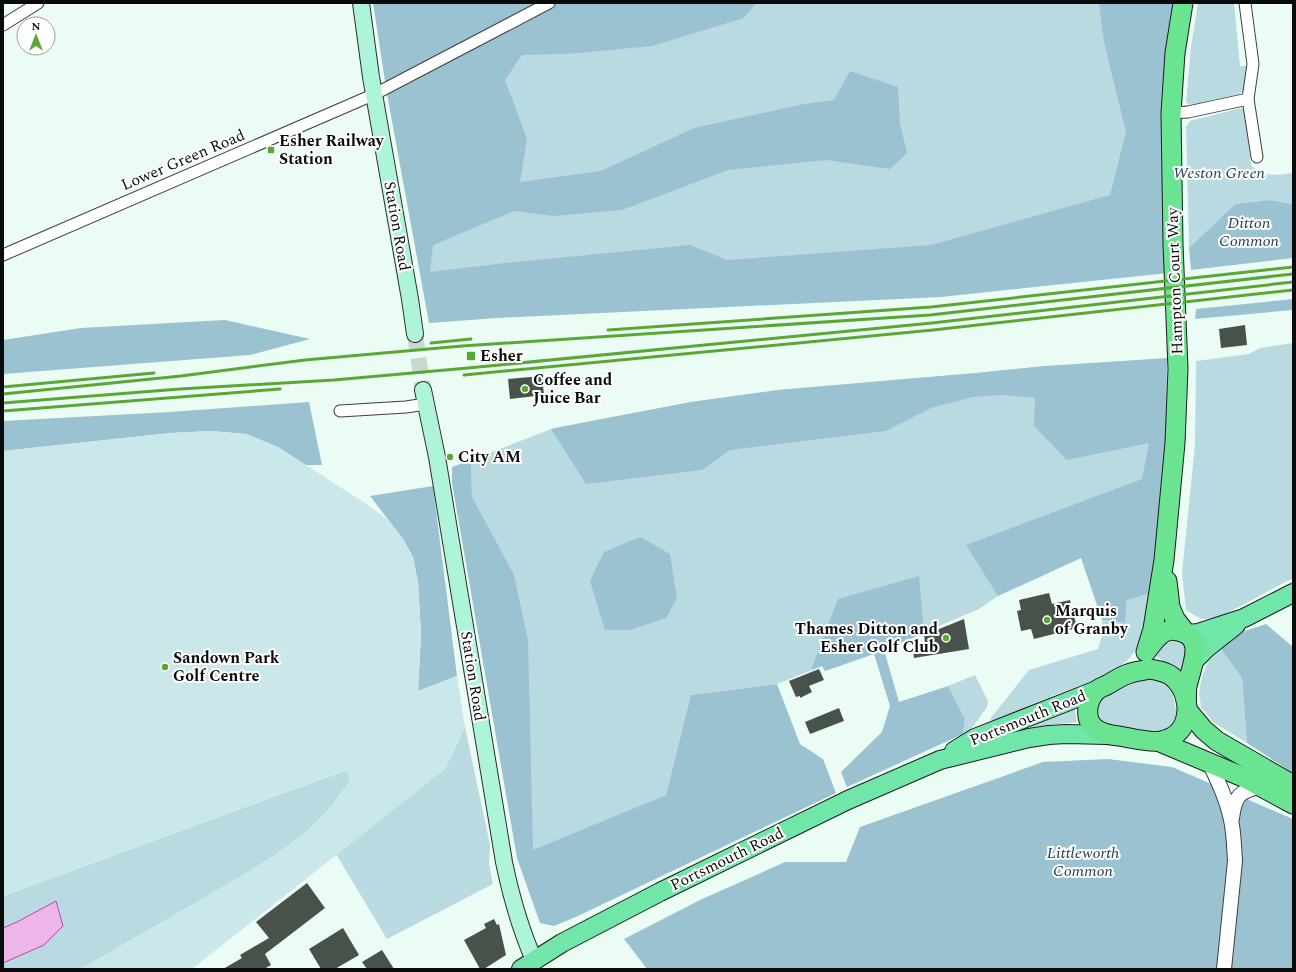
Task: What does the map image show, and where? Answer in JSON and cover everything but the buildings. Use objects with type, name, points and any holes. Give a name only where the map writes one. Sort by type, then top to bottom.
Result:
[{"type":"highway","name":"Hampton Court Way","points":[[1146,652],[1153,629],[1164,560],[1175,443],[1178,369],[1171,113],[1175,53],[1183,3]]},
{"type":"highway","name":"Hampton Court Way","points":[[1164,560],[1170,607],[1174,619],[1193,641],[1195,660]]},
{"type":"highway","points":[[1129,674],[1160,635],[1167,631],[1174,630],[1186,633]]},
{"type":"highway","points":[[1160,742],[1174,737],[1181,730],[1187,706],[1187,686],[1195,660]]},
{"type":"highway","points":[[1293,785],[1217,741],[1204,730],[1187,706],[1182,688],[1176,680],[1160,670],[1149,669],[1129,674],[1097,690],[1090,700],[1088,717],[1094,728],[1107,735],[1160,742],[1261,786],[1293,804]]},
{"type":"main road","name":"Station Road","points":[[361,3],[415,334]]},
{"type":"main road","name":"Station Road","points":[[425,397],[437,457],[504,862],[511,895],[522,930],[528,964]]},
{"type":"main road","points":[[1186,633],[1198,633],[1244,618],[1293,593]]},
{"type":"main road","points":[[1195,660],[1207,648],[1244,618]]},
{"type":"main road","name":"Portsmouth Road","points":[[528,964],[562,943],[660,892],[848,800],[940,760],[975,738],[1097,690]]},
{"type":"main road","name":"Portsmouth Road","points":[[940,760],[1029,738],[1049,735],[1107,735]]},
{"type":"main road","points":[[995,747],[1057,742],[1120,745],[1204,760]]},
{"type":"street","points":[[3,25],[38,3]]},
{"type":"street","name":"Lower Green Road","points":[[3,255],[375,94],[549,3]]},
{"type":"street","points":[[1244,3],[1253,64],[1248,99],[1257,157]]},
{"type":"street","points":[[1171,113],[1188,112],[1248,99]]},
{"type":"street","points":[[340,411],[406,407],[425,397]]},
{"type":"street","points":[[1204,760],[1221,786],[1232,820]]},
{"type":"street","points":[[1224,969],[1235,861],[1232,820],[1235,800],[1246,790],[1261,786]]},
{"type":"green space","points":[[373,3],[756,3],[744,18],[652,46],[567,54],[522,55],[505,80],[527,139],[520,182],[601,171],[694,128],[804,104],[834,100],[850,71],[898,87],[900,124],[907,153],[890,169],[826,160],[728,170],[622,210],[553,216],[514,211],[433,245],[430,272],[505,263],[690,245],[727,260],[931,245],[1110,195],[1126,132],[1104,42],[1099,3],[1177,3],[1168,273],[941,297],[495,318],[429,323],[387,94]]},
{"type":"green space","points":[[465,3],[1177,3],[1168,273],[429,323],[419,61]]},
{"type":"green space","points":[[1198,3],[1234,3],[1240,66],[1247,66],[1243,91],[1239,94],[1190,105],[1186,102],[1191,47]]},
{"type":"green space","name":"Weston Green","points":[[1241,108],[1244,109],[1251,165],[1260,172],[1270,175],[1293,173],[1293,204],[1270,200],[1235,204],[1189,248],[1186,127],[1190,121]]},
{"type":"green space","name":"Ditton Common","points":[[1270,200],[1293,204],[1293,258],[1191,270],[1189,248],[1235,204]]},
{"type":"green space","points":[[1293,299],[1293,310],[1195,319],[1196,309]]},
{"type":"green space","points":[[225,320],[310,339],[250,355],[3,374],[3,340],[81,328]]},
{"type":"green space","points":[[1293,343],[1293,578],[1218,618],[1201,619],[1186,610],[1182,573],[1195,445],[1196,361],[1249,354],[1260,348]]},
{"type":"green space","points":[[1167,358],[1166,460],[1152,593],[1127,600],[1125,623],[1102,620],[1081,558],[998,596],[966,545],[1142,479],[1149,443],[1067,460],[1034,426],[1035,398],[1002,395],[973,397],[931,408],[886,431],[730,450],[702,470],[586,484],[551,429],[691,402],[778,390],[1045,366]]},
{"type":"green space","name":"Thames Ditton and Esher Golf Club","points":[[1045,366],[1158,367],[1156,507],[1081,558],[998,596],[979,609],[884,650],[825,671],[822,666],[777,684],[692,695],[666,795],[533,851],[472,497],[471,460],[554,428],[691,402],[778,390]]},
{"type":"green space","points":[[309,402],[322,465],[305,465],[278,447],[246,434],[211,431],[171,433],[3,451],[3,421],[170,412]]},
{"type":"green space","points":[[471,460],[472,497],[514,575],[528,640],[533,850],[666,795],[691,695],[777,684],[800,744],[823,759],[836,793],[578,916],[554,926],[540,923],[517,858],[452,483],[452,467]]},
{"type":"green space","points":[[433,486],[457,676],[418,691],[421,634],[418,583],[413,557],[403,539],[370,496]]},
{"type":"green space","points":[[640,537],[670,554],[677,598],[666,618],[630,630],[605,630],[590,581],[604,552]]},
{"type":"green space","points":[[919,576],[924,633],[884,650],[899,702],[948,686],[965,719],[963,734],[847,787],[841,772],[882,732],[890,706],[874,654],[825,671],[822,666],[811,670],[838,599]]},
{"type":"green space","points":[[1152,593],[1142,635],[1136,649],[1121,666],[1089,683],[1047,698],[993,722],[990,719],[1029,670],[1098,649],[1102,635],[1102,620],[1125,623],[1127,600]]},
{"type":"green space","points":[[1266,624],[1293,647],[1293,773],[1247,743],[1242,678],[1221,649],[1239,633]]},
{"type":"green space","points":[[1170,637],[1183,642],[1186,652],[1182,676],[1175,668],[1153,655]]},
{"type":"green space","points":[[1221,649],[1242,678],[1247,743],[1213,722],[1201,707],[1199,692],[1202,677],[1208,662]]},
{"type":"green space","points":[[975,675],[988,701],[987,707],[970,731],[963,734],[965,719],[948,686]]},
{"type":"green space","points":[[1147,678],[1164,681],[1171,688],[1177,714],[1173,722],[1165,730],[1153,733],[1111,726],[1098,719],[1096,712],[1100,699],[1109,692]]},
{"type":"green space","points":[[1074,707],[1077,722],[1031,727],[1031,725]]},
{"type":"green space","points":[[465,727],[490,845],[489,864],[493,884],[387,939],[336,854],[445,769]]},
{"type":"green space","name":"Littleworth Common","points":[[1108,759],[1172,767],[1293,819],[1293,969],[647,969],[624,939],[700,900],[785,862],[846,862],[860,827],[1043,762]]},
{"type":"green space","points":[[347,770],[350,781],[331,807],[306,832],[275,855],[235,880],[81,969],[3,969],[3,896]]},
{"type":"shaded area","points":[[211,431],[246,434],[278,447],[368,505],[388,520],[403,539],[413,557],[418,583],[421,634],[418,691],[457,676],[465,727],[445,769],[192,969],[81,969],[235,880],[275,855],[306,832],[331,807],[350,781],[346,770],[3,896],[3,451],[171,433]]},
{"type":"shaded area","points":[[56,901],[63,926],[44,945],[3,963],[3,928]]},
{"type":"tunnel","points":[[415,334],[423,390]]},
{"type":"railway","points":[[608,330],[931,307],[1293,267]]},
{"type":"railway","points":[[3,394],[181,376],[305,360],[462,346],[930,315],[1293,274]]},
{"type":"railway","points":[[3,403],[180,389],[334,380],[468,368],[932,323],[1293,282]]},
{"type":"railway","points":[[464,375],[933,330],[1293,290]]},
{"type":"railway","points":[[431,343],[471,339]]},
{"type":"railway","points":[[3,387],[154,373]]},
{"type":"railway","points":[[3,411],[280,389]]},
{"type":"place","name":"Esher Railway Station","points":[[271,150]]},
{"type":"place","name":"Esher","points":[[471,356]]},
{"type":"place","name":"Coffee and Juice Bar","points":[[525,389]]},
{"type":"place","name":"City AM","points":[[450,457]]},
{"type":"place","name":"Marquis of Granby","points":[[1047,620]]},
{"type":"place","name":"Thames Ditton and Esher Golf Club","points":[[946,638]]},
{"type":"place","name":"Sandown Park Golf Centre","points":[[165,667]]}]
